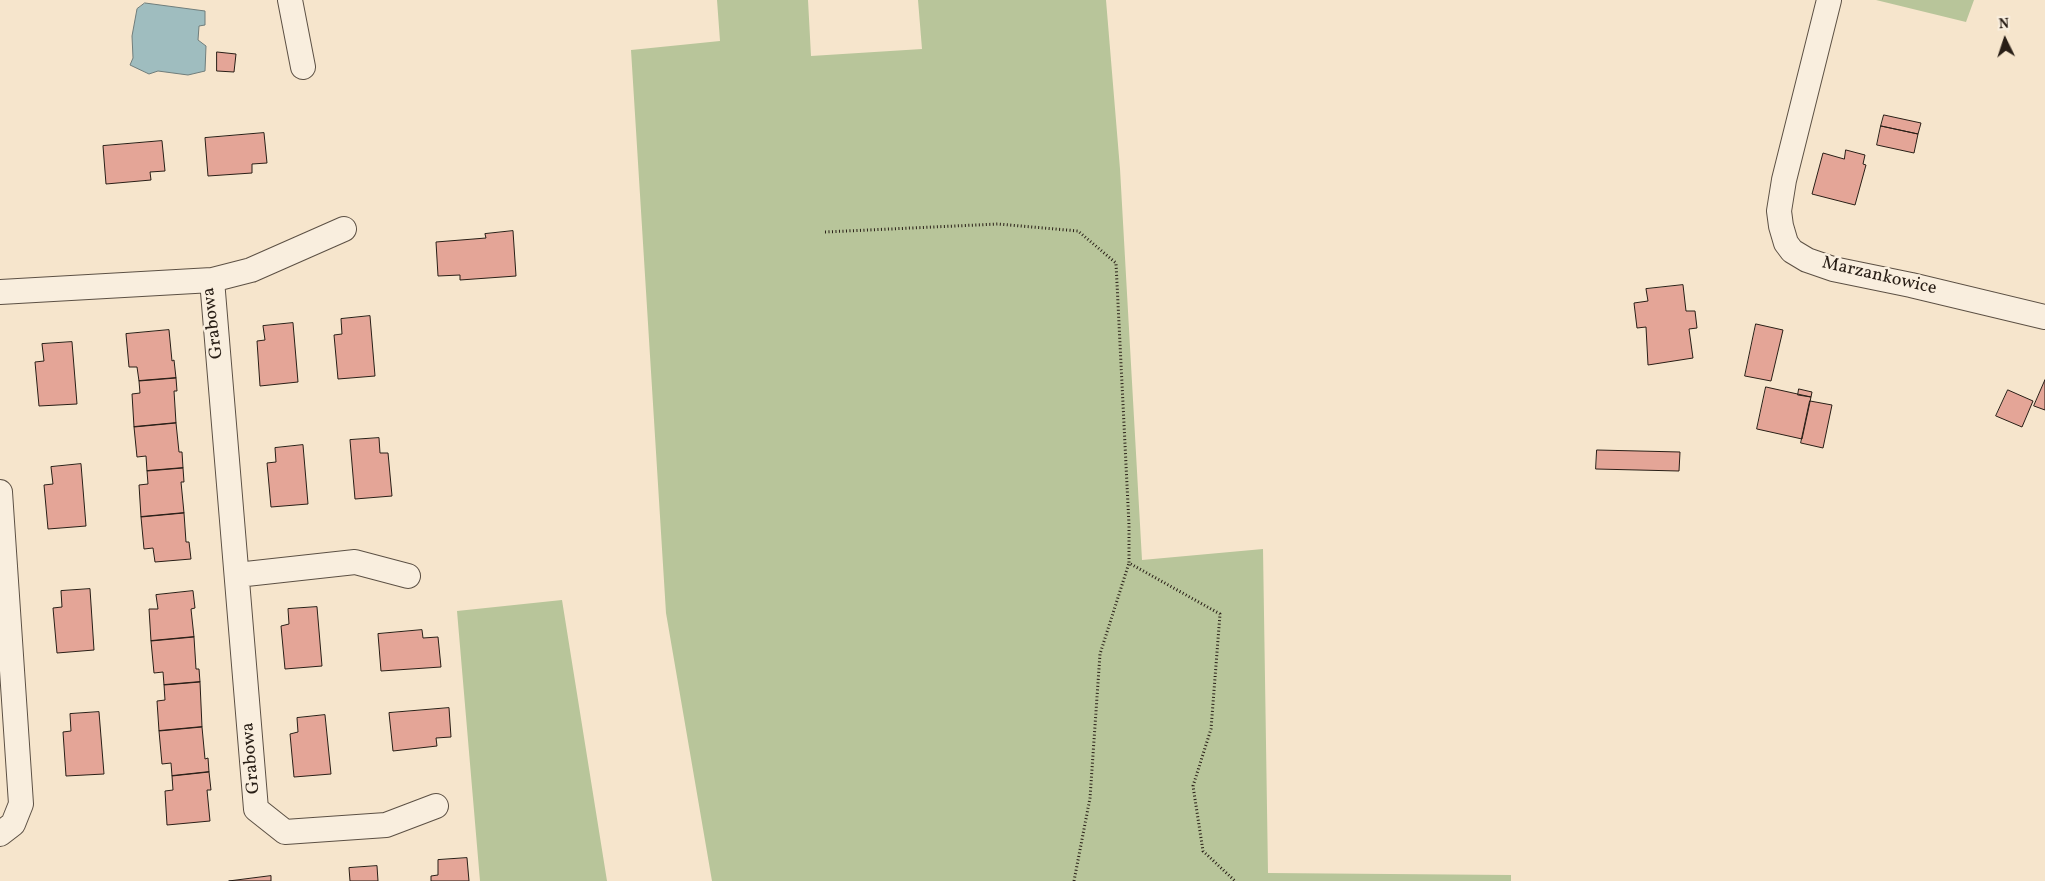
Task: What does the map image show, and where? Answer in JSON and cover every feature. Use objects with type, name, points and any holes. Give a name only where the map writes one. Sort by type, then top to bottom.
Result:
[{"type":"street","points":[[290,0],[302,67]]},
{"type":"street","name":"Marzankowice","points":[[1829,0],[1784,180],[1779,211],[1786,243],[1792,251],[1807,260],[1833,269],[1911,285],[2045,317]]},
{"type":"street","points":[[212,280],[251,270],[344,229]]},
{"type":"street","name":"Grabowa","points":[[0,292],[212,280],[256,809],[286,832],[386,826],[436,806]]},
{"type":"street","points":[[0,492],[2,569],[21,804],[13,824],[0,834]]},
{"type":"street","points":[[237,576],[355,562],[408,576]]},
{"type":"path","points":[[825,232],[998,224],[1078,231],[1116,263],[1129,525],[1129,563],[1100,654],[1090,798],[1074,881]]},
{"type":"path","points":[[1129,563],[1220,614],[1211,729],[1193,786],[1203,851],[1235,881]]},
{"type":"green space","points":[[717,0],[808,0],[811,56],[922,49],[918,0],[1106,0],[1120,169],[1142,560],[1263,549],[1268,873],[1511,875],[1511,881],[712,881],[666,613],[631,50],[720,41]]},
{"type":"green space","points":[[1876,0],[1974,0],[1966,22]]},
{"type":"green space","points":[[562,600],[607,881],[480,881],[457,611]]},
{"type":"water","points":[[145,3],[205,11],[205,25],[199,26],[198,40],[206,46],[205,71],[188,75],[158,71],[149,74],[130,65],[133,58],[132,36],[137,9]]},
{"type":"building","points":[[217,52],[236,54],[234,72],[217,71]]},
{"type":"building","points":[[1884,115],[1921,123],[1918,134],[1881,126]]},
{"type":"building","points":[[1881,126],[1918,134],[1914,153],[1877,145]]},
{"type":"building","points":[[264,133],[267,163],[252,164],[252,173],[208,176],[205,138]]},
{"type":"building","points":[[162,141],[165,171],[150,172],[151,180],[106,184],[103,146]]},
{"type":"building","points":[[1846,150],[1865,155],[1863,164],[1866,165],[1855,205],[1812,194],[1823,153],[1844,159]]},
{"type":"building","points":[[513,231],[516,276],[460,280],[460,275],[438,276],[436,242],[486,238],[485,234]]},
{"type":"building","points":[[1683,285],[1686,311],[1695,311],[1697,328],[1689,329],[1693,358],[1648,365],[1646,327],[1637,328],[1634,303],[1648,301],[1646,289]]},
{"type":"building","points":[[370,316],[375,376],[338,379],[334,335],[342,334],[341,319]]},
{"type":"building","points":[[293,323],[298,382],[260,386],[257,341],[265,340],[263,326]]},
{"type":"building","points":[[1756,324],[1783,330],[1771,381],[1745,376]]},
{"type":"building","points":[[169,330],[172,361],[174,360],[176,378],[139,381],[137,367],[129,367],[126,334]]},
{"type":"building","points":[[72,342],[77,404],[39,406],[35,362],[44,361],[42,344]]},
{"type":"building","points":[[176,378],[177,391],[174,391],[176,423],[134,427],[132,394],[140,393],[139,381]]},
{"type":"building","points":[[2045,380],[2045,410],[2034,406]]},
{"type":"building","points":[[1766,387],[1811,397],[1802,439],[1757,429]]},
{"type":"building","points":[[1799,389],[1812,392],[1811,397],[1798,395]]},
{"type":"building","points":[[2008,390],[2033,401],[2022,427],[1996,416]]},
{"type":"building","points":[[1810,401],[1832,405],[1823,448],[1801,443]]},
{"type":"building","points":[[176,423],[183,468],[147,471],[146,456],[137,457],[134,427]]},
{"type":"building","points":[[379,438],[380,453],[388,453],[392,496],[355,499],[350,440]]},
{"type":"building","points":[[303,445],[308,504],[271,507],[267,463],[276,462],[275,448]]},
{"type":"building","points":[[1597,450],[1680,452],[1679,471],[1596,469]]},
{"type":"building","points":[[81,464],[86,526],[48,529],[44,485],[53,484],[51,467]]},
{"type":"building","points":[[183,468],[184,482],[181,482],[184,513],[141,517],[139,485],[148,484],[147,471]]},
{"type":"building","points":[[184,513],[186,542],[189,542],[191,559],[155,562],[153,548],[144,549],[141,517]]},
{"type":"building","points":[[90,589],[94,650],[57,653],[53,608],[62,607],[61,591]]},
{"type":"building","points":[[193,591],[195,608],[191,609],[194,637],[151,641],[149,609],[158,609],[156,595]]},
{"type":"building","points":[[317,607],[322,666],[285,669],[281,626],[289,624],[288,609]]},
{"type":"building","points":[[422,630],[423,638],[438,637],[441,667],[381,671],[378,634]]},
{"type":"building","points":[[194,637],[196,669],[199,669],[200,682],[164,685],[163,672],[154,673],[151,641]]},
{"type":"building","points":[[200,682],[202,727],[159,731],[157,701],[165,700],[164,685]]},
{"type":"building","points":[[449,708],[451,737],[436,738],[437,746],[393,751],[389,713]]},
{"type":"building","points":[[99,712],[104,774],[66,776],[63,732],[71,731],[70,714]]},
{"type":"building","points":[[325,715],[331,774],[294,777],[290,734],[298,732],[297,718]]},
{"type":"building","points":[[202,727],[205,759],[208,758],[209,772],[172,776],[171,763],[162,764],[159,731]]},
{"type":"building","points":[[209,772],[211,790],[207,790],[210,821],[167,825],[165,791],[173,790],[172,776]]},
{"type":"building","points":[[467,858],[469,881],[431,881],[431,876],[438,875],[438,860]]},
{"type":"building","points":[[377,866],[378,881],[350,881],[349,868]]},
{"type":"building","points":[[271,876],[271,881],[229,881]]}]
